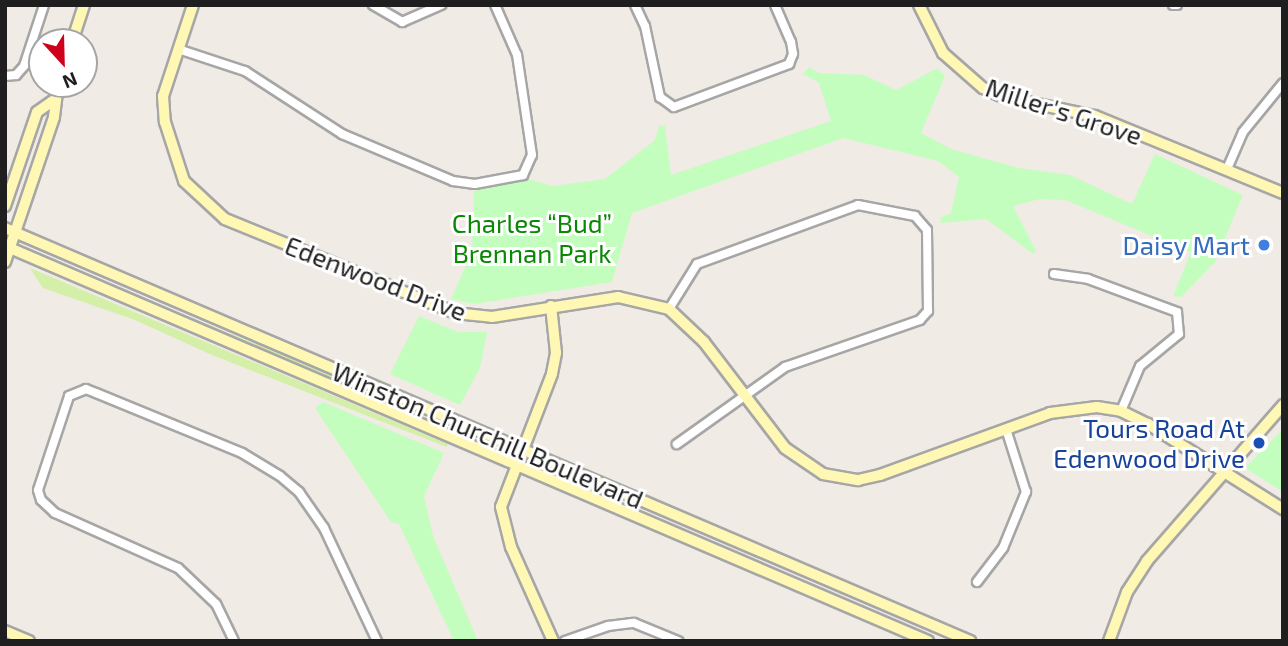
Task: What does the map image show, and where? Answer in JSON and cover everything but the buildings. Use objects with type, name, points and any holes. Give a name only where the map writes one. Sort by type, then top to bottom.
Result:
[{"type":"street","points":[[5,76],[16,75],[24,66],[44,5]]},
{"type":"street","points":[[77,28],[84,5]]},
{"type":"street","name":"Edenwood Drive","points":[[193,5],[163,96],[168,144],[184,181],[225,219],[455,313],[492,317],[618,297],[669,309]]},
{"type":"street","points":[[373,5],[402,22],[441,5]]},
{"type":"street","points":[[178,49],[245,71],[342,134],[453,181],[475,184],[523,175],[533,155],[517,55],[495,5]]},
{"type":"street","points":[[635,5],[645,26],[660,97],[674,107],[789,64],[793,54],[791,42],[775,5]]},
{"type":"street","name":"Miller's Grove","points":[[919,5],[943,53],[983,88],[1003,97],[1095,116],[1283,193]]},
{"type":"street","points":[[1227,169],[1243,132],[1283,83]]},
{"type":"street","points":[[5,262],[10,230],[54,117],[54,98]]},
{"type":"street","points":[[5,206],[37,112],[53,101]]},
{"type":"street","points":[[677,444],[746,398],[785,367],[920,320],[928,311],[929,244],[923,220],[858,205],[697,264],[669,309],[704,342],[746,398],[804,465],[841,480],[880,475],[1068,409],[1121,411],[1283,509]]},
{"type":"street","name":"Winston Churchill Boulevard","points":[[10,230],[970,641]]},
{"type":"street","name":"Winston Churchill Boulevard","points":[[8,247],[928,641]]},
{"type":"street","points":[[1054,274],[1088,279],[1177,312],[1179,334],[1140,366],[1121,411]]},
{"type":"street","points":[[551,306],[556,353],[552,374],[520,448],[501,507],[505,529],[553,641]]},
{"type":"street","points":[[234,641],[216,604],[178,568],[55,513],[41,500],[38,489],[69,396],[86,389],[243,453],[280,476],[299,492],[324,528],[377,641]]},
{"type":"street","points":[[1109,641],[1133,581],[1283,405]]},
{"type":"street","points":[[977,582],[1003,548],[1026,492],[1006,429]]},
{"type":"street","points":[[565,641],[608,626],[634,623],[678,641]]},
{"type":"street","points":[[5,631],[29,641]]},
{"type":"green space","name":"Charles “Bud” Brennan Park","points":[[809,67],[819,73],[864,75],[896,90],[938,68],[945,76],[921,133],[951,149],[1019,168],[1070,175],[1132,204],[1155,154],[1243,195],[1215,262],[1181,297],[1173,296],[1191,252],[1065,200],[1040,199],[1013,206],[1036,251],[1033,254],[986,219],[941,223],[940,218],[951,213],[959,177],[938,161],[843,138],[632,213],[612,282],[474,304],[451,299],[472,251],[474,191],[528,179],[552,186],[605,179],[655,140],[659,125],[665,126],[671,175],[831,121],[819,83],[803,74]]},
{"type":"green space","points":[[30,268],[448,444],[447,447],[212,355],[135,320],[43,288]]},
{"type":"green space","points":[[419,316],[458,332],[487,332],[480,368],[460,405],[390,374]]},
{"type":"green space","points":[[192,318],[402,403],[401,406],[333,381]]},
{"type":"green space","points":[[323,402],[444,453],[424,496],[433,536],[478,641],[454,641],[399,524],[391,522],[315,408]]},
{"type":"green space","points":[[1280,432],[1283,434],[1283,492],[1245,468]]},
{"type":"place","name":"Daisy Mart","points":[[1264,245]]},
{"type":"place","name":"Tours Road At Edenwood Drive","points":[[1259,443]]}]
